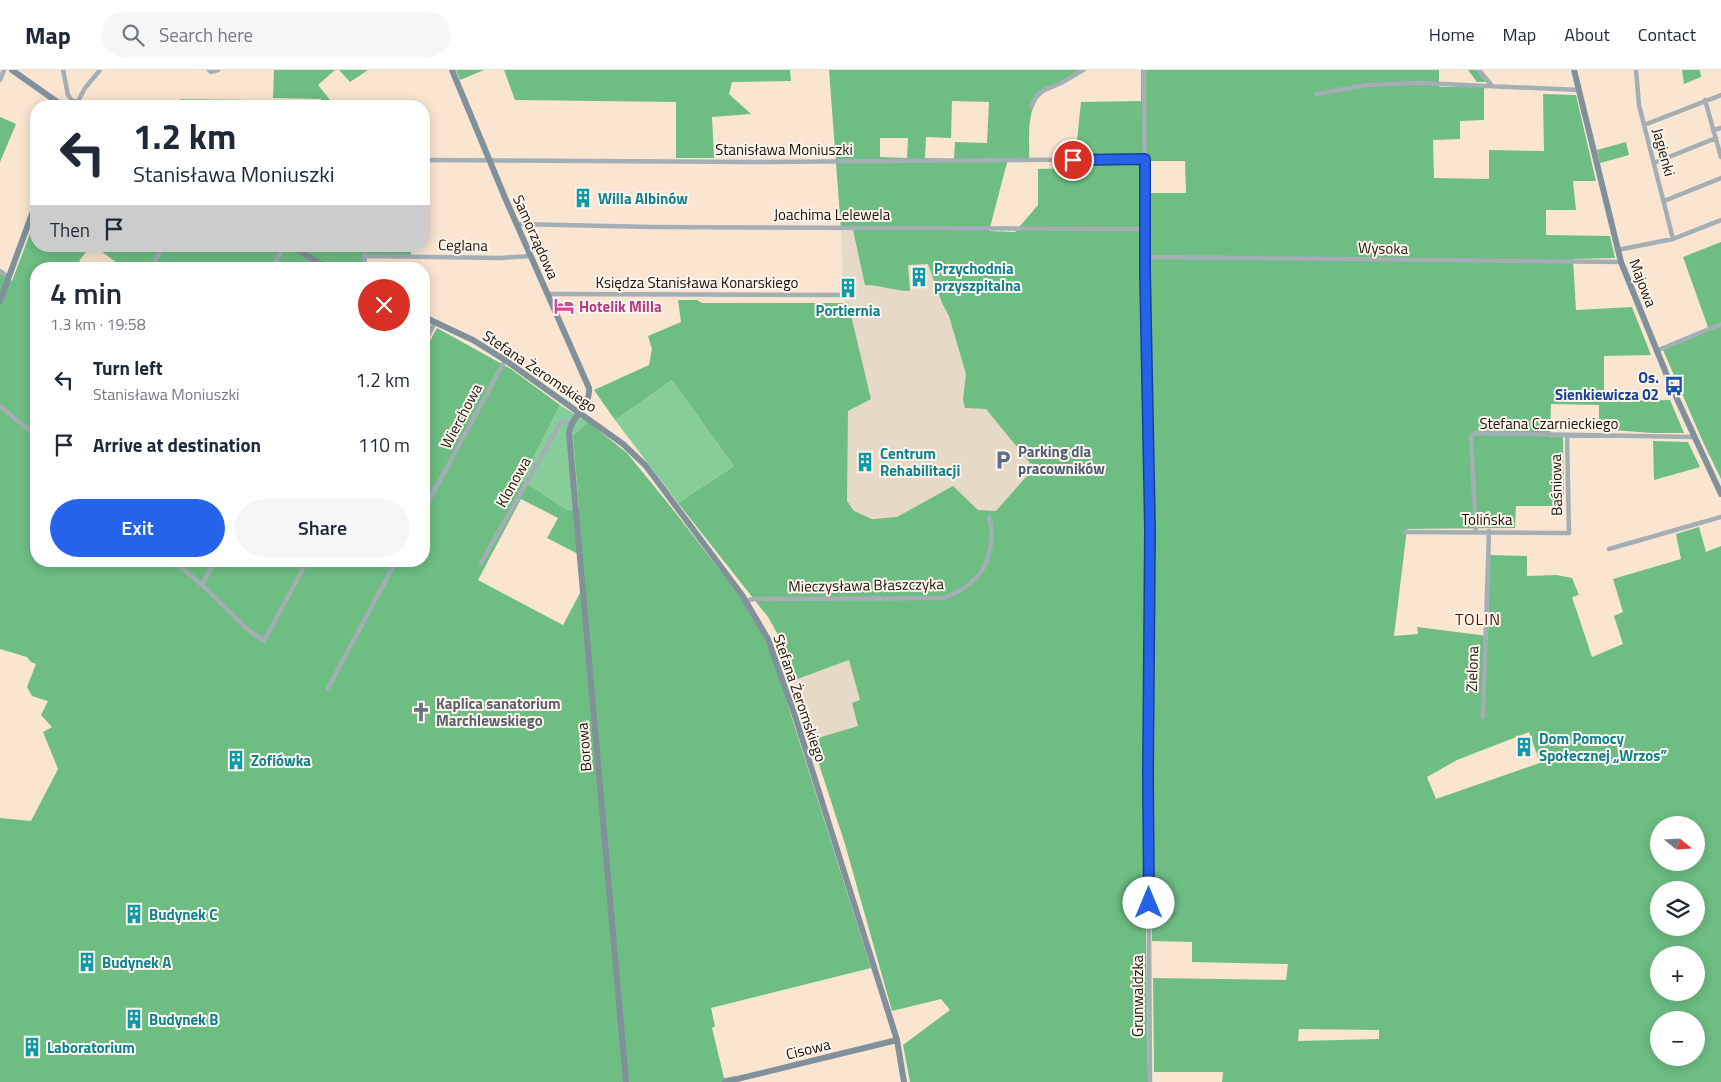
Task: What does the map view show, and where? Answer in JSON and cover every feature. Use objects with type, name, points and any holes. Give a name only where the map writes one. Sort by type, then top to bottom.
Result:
[{"type":"street","points":[[0,80],[4,70]]},
{"type":"street","points":[[12,70],[57,100]]},
{"type":"street","points":[[63,70],[70,100]]},
{"type":"street","points":[[76,100],[100,70]]},
{"type":"street","points":[[210,71],[215,72],[218,70]]},
{"type":"street","name":"Samorządowa","points":[[452,70],[517,224],[589,385],[588,401],[580,412]]},
{"type":"street","points":[[1031,107],[1037,95],[1042,91],[1061,83],[1083,70]]},
{"type":"street","name":"Grunwaldzka","points":[[1144,70],[1150,519],[1148,775],[1150,1082]]},
{"type":"street","points":[[1479,70],[1492,86]]},
{"type":"street","name":"Majowa","points":[[1574,70],[1621,262],[1656,351],[1721,494]]},
{"type":"street","name":"Jagienki","points":[[1636,70],[1639,105],[1673,239]]},
{"type":"street","points":[[1317,94],[1367,85],[1420,83],[1579,90]]},
{"type":"street","points":[[1644,125],[1721,95]]},
{"type":"street","points":[[1705,100],[1721,157]]},
{"type":"street","points":[[1713,130],[1721,128]]},
{"type":"street","points":[[1654,163],[1716,138]]},
{"type":"street","name":"Stanisława Moniuszki","points":[[430,160],[955,162],[1145,159]]},
{"type":"street","points":[[1664,201],[1721,178]]},
{"type":"street","points":[[0,301],[30,220]]},
{"type":"street","points":[[1618,250],[1673,239],[1721,220]]},
{"type":"street","name":"Joachima Lelewela","points":[[517,224],[654,227],[1146,229]]},
{"type":"street","points":[[301,252],[317,262]]},
{"type":"street","points":[[364,252],[364,262]]},
{"type":"street","name":"Ceglana","points":[[364,256],[513,258],[531,256]]},
{"type":"street","name":"Wysoka","points":[[1145,257],[1621,262]]},
{"type":"street","points":[[0,271],[9,277]]},
{"type":"street","name":"Księdza Stanisława Konarskiego","points":[[548,294],[845,295]]},
{"type":"street","name":"Stefana Żeromskiego","points":[[430,319],[473,340],[505,360],[623,444],[646,466],[746,601],[768,639],[786,690],[897,1040],[904,1082]]},
{"type":"street","points":[[430,332],[435,322]]},
{"type":"street","points":[[1656,351],[1721,324]]},
{"type":"street","name":"Wierchowa","points":[[430,499],[505,360]]},
{"type":"street","points":[[0,406],[30,431]]},
{"type":"street","points":[[571,424],[580,412]]},
{"type":"street","name":"Klonowa","points":[[481,563],[561,422],[565,421],[571,424]]},
{"type":"street","name":"Borowa","points":[[571,424],[569,433],[574,500],[626,1082]]},
{"type":"street","name":"Stefana Czarnieckiego","points":[[1476,532],[1471,437],[1475,433],[1694,437]]},
{"type":"street","name":"Baśniowa","points":[[1567,435],[1570,533]]},
{"type":"street","name":"Mieczysława Błaszczyka","points":[[746,601],[753,599],[944,598],[958,592],[978,576],[992,541],[993,526],[990,517]]},
{"type":"street","points":[[1609,549],[1721,517]]},
{"type":"street","name":"Tolińska","points":[[1404,532],[1489,531],[1570,533]]},
{"type":"street","name":"Zielona","points":[[1483,717],[1489,531]]},
{"type":"street","points":[[181,567],[247,629],[264,640],[304,567]]},
{"type":"street","points":[[202,585],[212,567]]},
{"type":"street","points":[[328,688],[393,567]]},
{"type":"street","name":"Cisowa","points":[[725,1082],[897,1040]]},
{"type":"shaded area","points":[[841,230],[976,232],[1071,517],[772,518],[658,361],[649,341],[684,325],[685,303],[844,303]]},
{"type":"shaded area","points":[[849,660],[860,700],[852,703],[858,727],[811,740],[792,681]]},
{"type":"green space","points":[[274,70],[335,70],[318,85],[330,100],[273,98]]},
{"type":"green space","points":[[339,70],[368,70],[350,82]]},
{"type":"green space","points":[[456,70],[484,70],[460,80]]},
{"type":"green space","points":[[504,70],[790,70],[791,81],[732,82],[729,94],[751,114],[712,117],[714,158],[676,158],[676,102],[515,100]]},
{"type":"green space","points":[[829,70],[1087,70],[1050,89],[1039,98],[1031,114],[1029,159],[1008,159],[989,231],[1015,232],[1038,205],[1038,169],[1074,168],[1081,102],[1141,101],[1141,70],[1439,70],[1439,87],[1484,87],[1484,120],[1460,121],[1460,139],[1433,140],[1434,178],[1489,179],[1489,150],[1544,151],[1543,94],[1576,95],[1596,181],[1573,181],[1576,210],[1546,210],[1546,235],[1610,236],[1615,258],[1573,259],[1576,310],[1632,307],[1651,355],[1604,356],[1604,401],[1670,400],[1684,433],[1652,433],[1599,429],[1599,405],[1551,404],[1550,437],[1563,437],[1564,506],[1516,506],[1515,528],[1407,529],[1394,636],[1418,634],[1417,627],[1488,636],[1490,555],[1527,556],[1527,576],[1557,575],[1572,578],[1579,595],[1572,597],[1592,657],[1623,644],[1614,616],[1623,612],[1613,579],[1681,559],[1676,534],[1699,527],[1706,552],[1721,546],[1721,1082],[1222,1082],[1223,1072],[1154,1072],[1153,978],[1286,980],[1288,964],[1192,962],[1192,942],[1152,941],[1152,531],[1146,261],[1142,261],[1144,336],[1144,770],[1148,1082],[910,1082],[903,1045],[950,1010],[941,999],[892,1011],[845,844],[811,740],[858,726],[852,703],[860,700],[849,660],[792,681],[777,633],[768,617],[678,503],[734,466],[672,380],[615,420],[594,390],[649,365],[652,349],[648,336],[681,322],[678,300],[697,300],[702,303],[848,303],[871,399],[848,411],[847,501],[854,511],[872,519],[897,517],[953,486],[978,510],[996,511],[1034,468],[986,409],[965,408],[963,400],[966,374],[949,316],[942,303],[928,264],[908,265],[910,291],[865,285],[853,230],[841,230]],"holes":[[[952,101],[989,102],[987,143],[955,142],[954,159],[925,158],[926,137],[951,138]],[[880,138],[908,138],[907,158],[880,157]],[[1146,161],[1185,161],[1186,193],[1147,193]],[[1529,732],[1540,763],[1436,799],[1427,777],[1457,760]],[[1299,1029],[1379,1030],[1379,1039],[1298,1041]]]},
{"type":"green space","points":[[1468,70],[1476,70],[1486,82],[1477,82]]},
{"type":"green space","points":[[1682,70],[1700,70],[1701,77],[1684,84]]},
{"type":"green space","points":[[180,99],[257,100],[180,100]]},
{"type":"green space","points":[[0,117],[16,124],[0,162]]},
{"type":"green space","points":[[1626,142],[1629,155],[1600,163],[1597,150]]},
{"type":"green space","points":[[30,234],[30,252],[86,252],[79,261],[80,262],[30,262],[30,567],[430,567],[430,341],[437,328],[511,369],[560,405],[522,480],[567,510],[579,508],[573,436],[588,422],[627,453],[739,595],[764,637],[773,658],[871,968],[711,1008],[715,1026],[712,1028],[724,1078],[736,1076],[737,1082],[0,1082],[0,818],[31,821],[58,769],[43,732],[52,727],[41,715],[48,701],[32,696],[27,687],[36,664],[27,657],[0,649],[0,273],[12,281]],"holes":[[[521,499],[558,518],[547,538],[578,554],[581,591],[563,625],[478,580]]]},
{"type":"green space","points":[[1721,242],[1721,479],[1663,350],[1709,330],[1683,257]]},
{"type":"green space","points":[[102,252],[411,252],[411,255],[367,255],[366,262],[116,262]]},
{"type":"green space","points":[[672,380],[734,466],[678,503],[615,420]]},
{"type":"green space","points":[[560,405],[588,422],[573,436],[579,508],[567,510],[522,480]]},
{"type":"green space","points":[[1653,441],[1688,442],[1700,467],[1654,480]]},
{"type":"place","name":"Willa Albinów","points":[[583,198]]},
{"type":"place","name":"Przychodnia przyszpitalna","points":[[919,277]]},
{"type":"place","name":"Portiernia","points":[[848,288]]},
{"type":"place","name":"Hotelik Milla","points":[[564,306]]},
{"type":"place","name":"Os. Sienkiewicza 02","points":[[1674,386]]},
{"type":"place","name":"Parking dla pracowników","points":[[1003,460]]},
{"type":"place","name":"Centrum Rehabilitacji","points":[[865,462]]},
{"type":"place","name":"Kaplica sanatorium Marchlewskiego","points":[[421,712]]},
{"type":"place","name":"Dom Pomocy Społecznej „Wrzos”","points":[[1524,747]]},
{"type":"place","name":"Zofiówka","points":[[236,760]]},
{"type":"place","name":"Budynek C","points":[[134,914]]},
{"type":"place","name":"Budynek A","points":[[87,962]]},
{"type":"place","name":"Budynek B","points":[[134,1019]]},
{"type":"place","name":"Laboratorium","points":[[32,1047]]},
{"type":"district","name":"TOLIN","points":[[1478,619]]},
{"type":"route","points":[[1073,160],[1145,159],[1145,271],[1150,529],[1149,903]]}]
